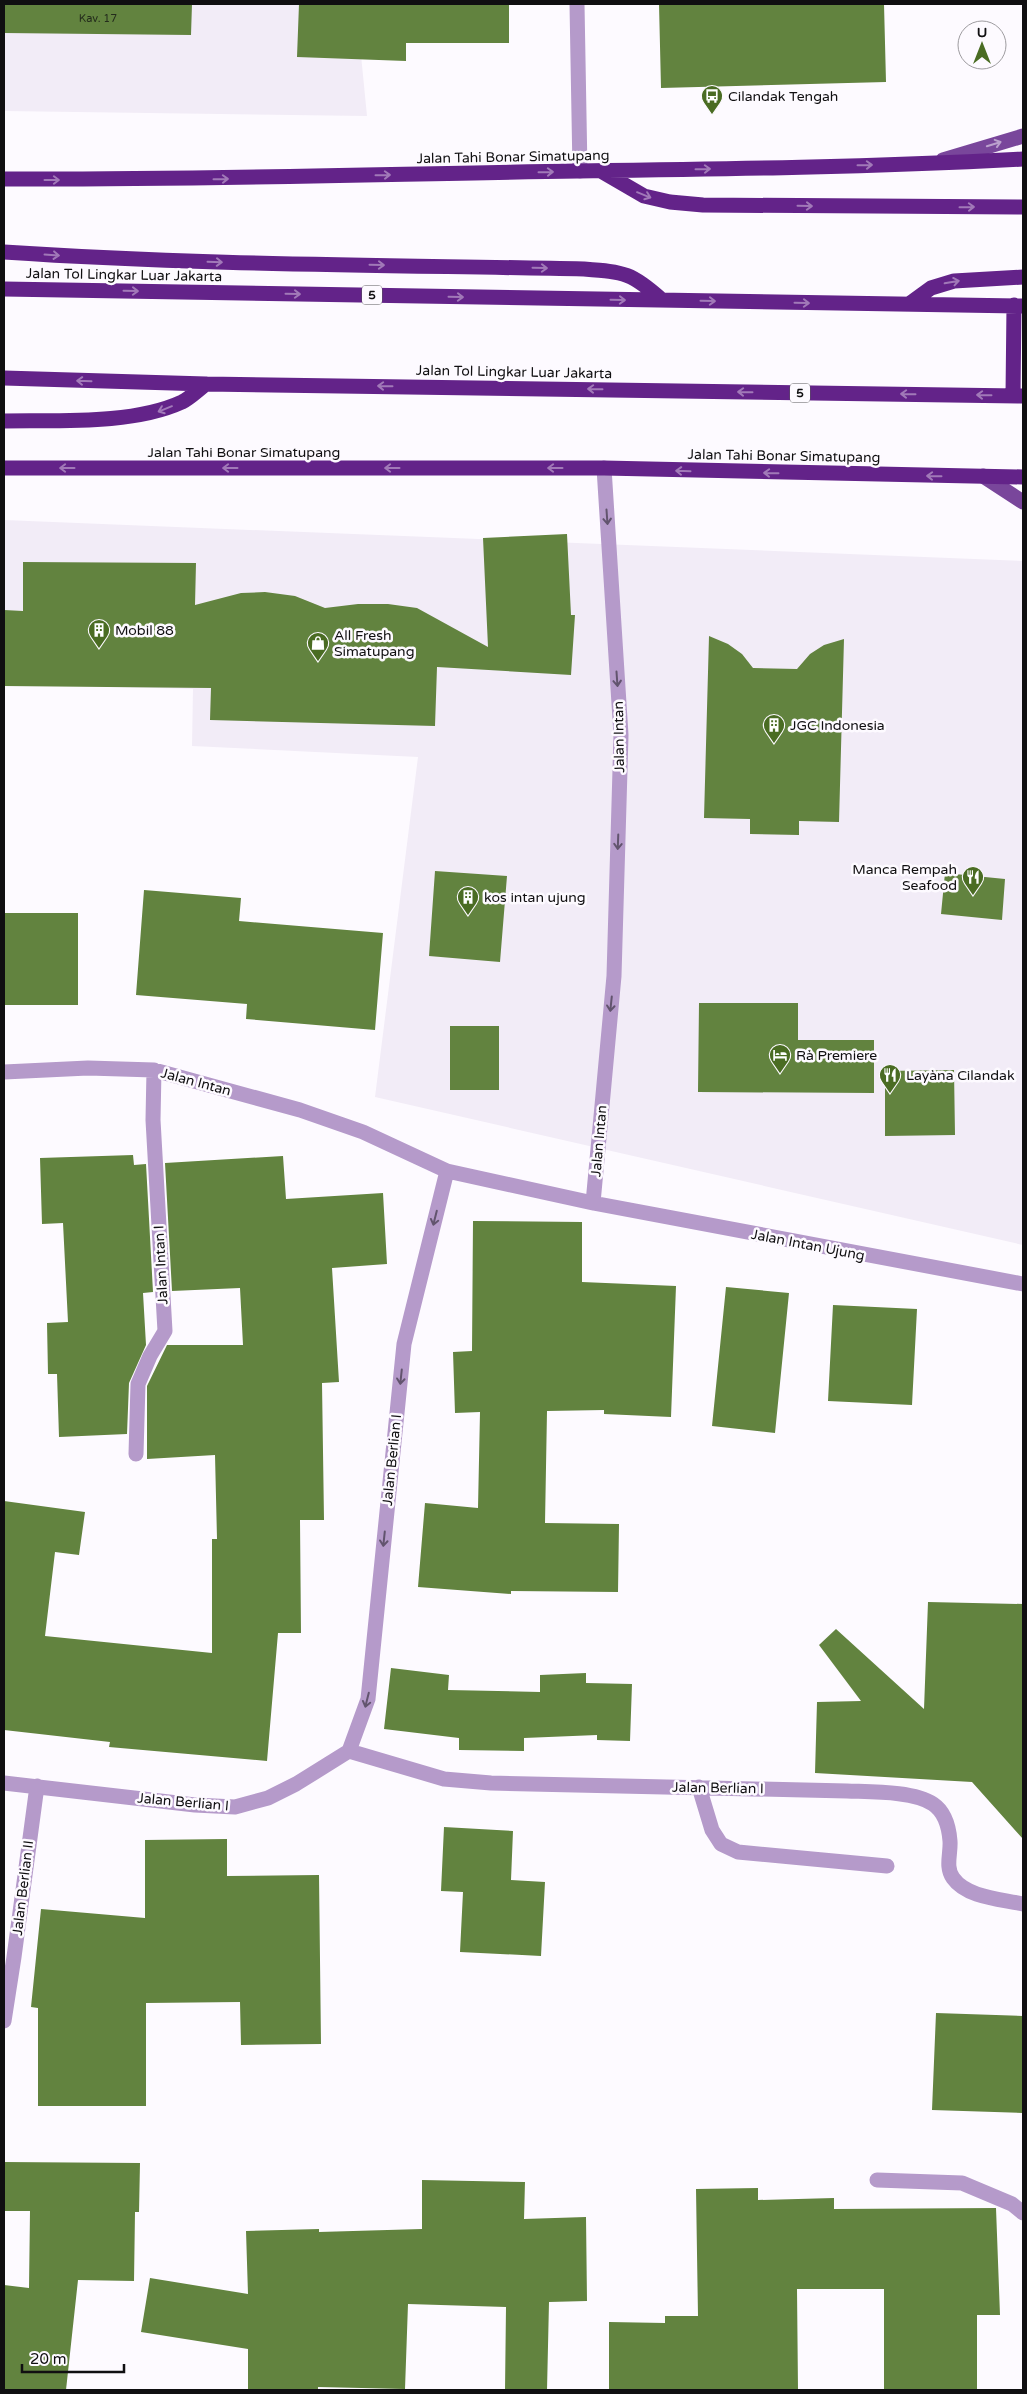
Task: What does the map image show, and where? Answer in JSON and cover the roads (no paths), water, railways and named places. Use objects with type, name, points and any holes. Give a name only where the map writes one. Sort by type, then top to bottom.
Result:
[{"type":"highway","name":"Jalan Tahi Bonar Simatupang","points":[[4,179],[181,180],[932,163],[1023,159]]},
{"type":"highway","points":[[601,171],[644,196],[670,202],[703,205],[1023,206]]},
{"type":"highway","points":[[4,252],[123,260],[584,269],[618,272],[640,280],[662,300]]},
{"type":"highway","points":[[910,304],[931,288],[954,280],[1023,277]]},
{"type":"highway","name":"Jalan Tol Lingkar Luar Jakarta","points":[[4,289],[1018,306]]},
{"type":"highway","points":[[1018,306],[1018,396]]},
{"type":"highway","name":"Jalan Tol Lingkar Luar Jakarta","points":[[4,378],[206,384],[1018,396]]},
{"type":"highway","points":[[4,421],[130,417],[154,413],[184,401],[206,384]]},
{"type":"highway","name":"Jalan Tahi Bonar Simatupang","points":[[4,468],[604,468],[1023,477]]},
{"type":"main road","points":[[932,163],[1023,136]]},
{"type":"main road","points":[[982,476],[1023,502]]},
{"type":"street","points":[[577,4],[580,171]]},
{"type":"street","name":"Jalan Intan","points":[[4,1072],[88,1068],[154,1070],[300,1110],[363,1132],[447,1171],[593,1203],[614,976],[620,735],[604,468]]},
{"type":"street","name":"Jalan Intan I","points":[[136,1454],[138,1384],[150,1356],[165,1331],[153,1120],[154,1070]]},
{"type":"street","name":"Jalan Berlian I","points":[[4,1782],[195,1805],[235,1807],[268,1798],[296,1784],[349,1751],[368,1699],[404,1344],[447,1171]]},
{"type":"street","name":"Jalan Intan Ujung","points":[[593,1203],[1023,1284]]},
{"type":"street","name":"Jalan Berlian I","points":[[349,1751],[444,1779],[491,1783],[886,1793],[913,1797],[933,1804],[946,1818],[950,1841],[949,1869],[953,1878],[962,1886],[976,1893],[1023,1904]]},
{"type":"street","name":"Jalan Berlian II","points":[[4,2020],[36,1786]]},
{"type":"street","points":[[699,1787],[712,1830],[721,1844],[738,1852],[887,1866]]},
{"type":"street","points":[[877,2180],[962,2183],[1012,2204],[1023,2213]]},
{"type":"place","name":"Cilandak Tengah","points":[[712,115]]},
{"type":"place","name":"Mobil 88","points":[[99,649]]},
{"type":"place","name":"All Fresh Simatupang","points":[[318,662]]},
{"type":"place","name":"JGC Indonesia","points":[[774,744]]},
{"type":"place","name":"Manca Rempah Seafood","points":[[973,896]]},
{"type":"place","name":"kos intan ujung","points":[[468,916]]},
{"type":"place","name":"Rà Premiere","points":[[780,1074]]},
{"type":"place","name":"Layàna Cilandak","points":[[890,1094]]}]
